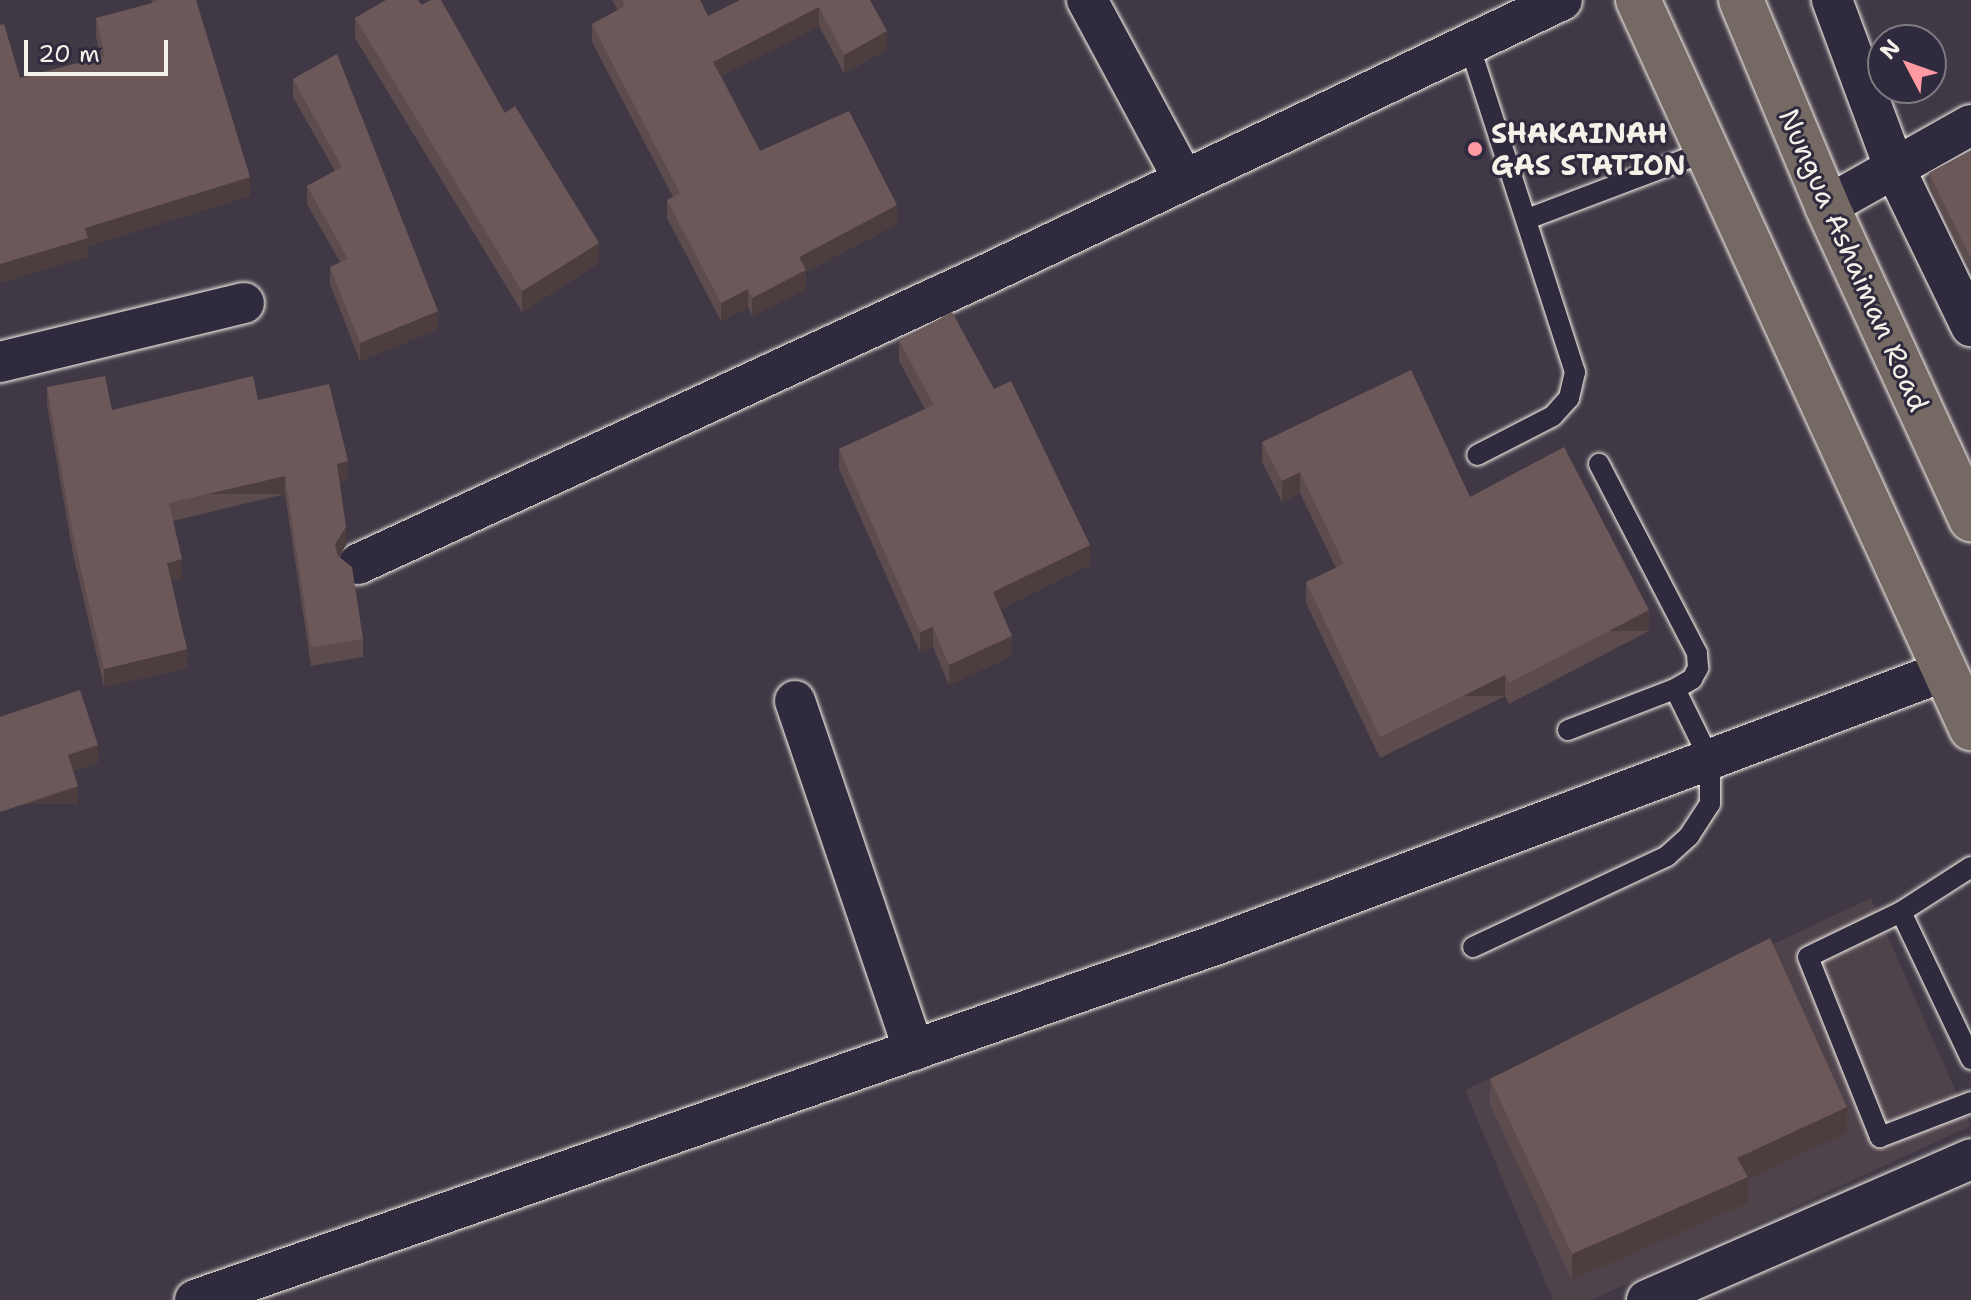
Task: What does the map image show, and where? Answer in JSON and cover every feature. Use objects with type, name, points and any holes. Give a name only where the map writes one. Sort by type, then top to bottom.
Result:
[{"type":"main road","points":[[1638,0],[1971,728]]},
{"type":"main road","name":"Nungua Ashaiman Road","points":[[1741,0],[1827,206],[1971,519]]},
{"type":"street","points":[[1087,0],[1184,180]]},
{"type":"street","points":[[358,564],[1184,180],[1562,0]]},
{"type":"street","points":[[1832,0],[1894,167],[1971,326]]},
{"type":"street","points":[[1827,206],[1971,125]]},
{"type":"street","points":[[0,362],[244,303]]},
{"type":"street","points":[[195,1300],[250,1291],[914,1050],[1218,944],[1945,671]]},
{"type":"street","points":[[795,701],[914,1050]]},
{"type":"street","points":[[1647,1300],[1971,1159]]},
{"type":"lane","points":[[1469,44],[1575,372],[1569,398],[1553,416],[1477,455]]},
{"type":"lane","points":[[1527,219],[1707,151]]},
{"type":"lane","points":[[1568,730],[1675,689],[1692,679],[1698,668],[1697,653],[1599,464]]},
{"type":"lane","points":[[1473,947],[1667,856],[1689,836],[1710,804],[1710,760],[1675,689]]},
{"type":"lane","points":[[1971,867],[1901,912],[1808,957],[1880,1137],[1971,1102]]},
{"type":"lane","points":[[1901,912],[1971,1059]]},
{"type":"shaded area","points":[[1871,898],[1971,1126],[1592,1300],[1553,1300],[1465,1090]]},
{"type":"building","points":[[156,0],[196,0],[250,177],[85,228],[88,238],[0,264],[0,25],[4,24],[20,78],[105,56],[96,18]]},
{"type":"building","points":[[386,0],[418,0],[422,5],[431,0],[441,0],[505,113],[515,106],[599,243],[522,291],[355,18]]},
{"type":"building","points":[[622,0],[700,0],[708,16],[740,0],[870,0],[887,31],[844,55],[819,7],[713,62],[760,151],[849,111],[897,205],[799,257],[806,270],[752,298],[748,289],[721,303],[667,200],[680,193],[592,24],[625,6]]},
{"type":"building","points":[[337,54],[438,311],[360,343],[330,267],[348,259],[307,186],[342,167],[293,79]]},
{"type":"building","points":[[1971,151],[1971,259],[1929,173]]},
{"type":"building","points":[[952,312],[994,389],[1011,381],[1090,545],[993,592],[1012,636],[949,665],[933,627],[920,632],[839,449],[934,405],[899,341]]},
{"type":"building","points":[[1411,370],[1470,497],[1564,447],[1649,610],[1509,683],[1505,675],[1380,737],[1306,582],[1344,564],[1300,472],[1282,481],[1262,442]]},
{"type":"building","points":[[105,376],[112,410],[253,376],[258,400],[329,384],[348,461],[337,464],[346,527],[335,544],[338,556],[352,567],[363,639],[311,647],[285,476],[169,503],[182,559],[167,563],[187,649],[104,669],[73,535],[47,387]]},
{"type":"building","points":[[80,690],[98,745],[68,755],[78,786],[0,812],[0,717]]},
{"type":"building","points":[[1770,938],[1847,1107],[1737,1158],[1748,1177],[1572,1254],[1490,1079]]},
{"type":"place","name":"SHAKAINAH GAS STATION","points":[[1475,149]]}]
